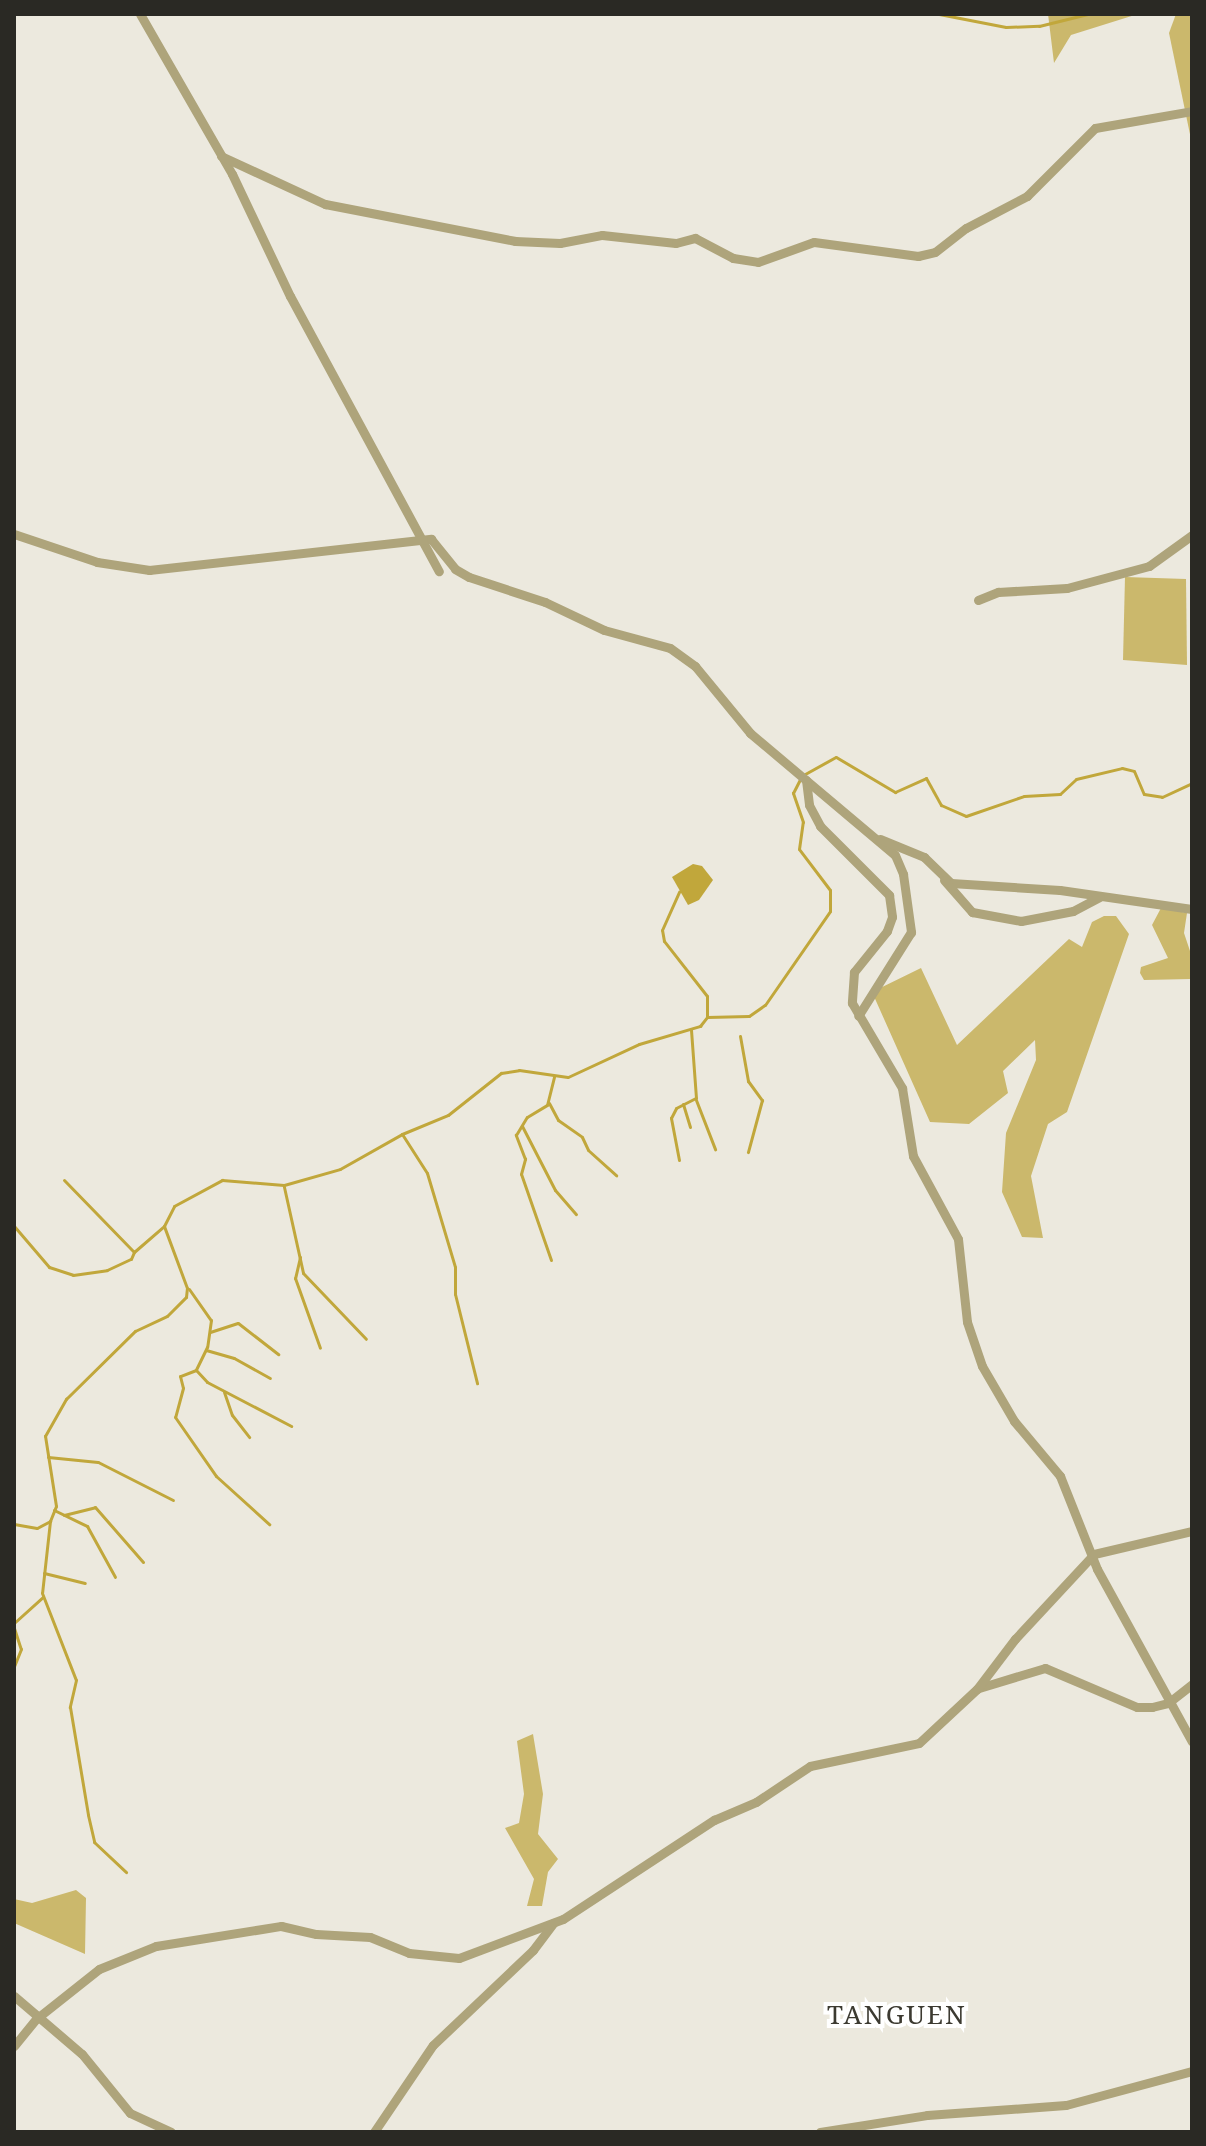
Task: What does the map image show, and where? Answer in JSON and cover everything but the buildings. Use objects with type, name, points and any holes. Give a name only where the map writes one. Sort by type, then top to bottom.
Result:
[{"type":"street","points":[[140,14],[221,156],[418,538],[439,571]]},
{"type":"street","points":[[221,156],[325,204],[515,241],[560,243],[602,235],[676,243],[695,238],[733,258],[758,262],[814,242],[918,256],[935,252],[966,228],[1027,196],[1095,128],[1192,111]]},
{"type":"street","points":[[14,534],[97,562],[149,570],[215,567],[418,538],[431,539],[455,569],[469,577],[545,602],[604,630],[670,648],[695,666],[750,733],[895,855],[903,874],[911,932],[858,1016]]},
{"type":"street","points":[[978,600],[998,592],[1067,588],[1149,566],[1192,535]]},
{"type":"street","points":[[806,780],[809,805],[820,826],[883,886],[892,906],[887,931],[854,972],[850,990],[858,1016],[902,1088],[913,1156],[958,1239],[967,1322],[982,1366],[1014,1421],[1060,1476],[1092,1556],[1168,1703],[1192,1742]]},
{"type":"street","points":[[876,838],[924,857],[972,912],[1021,921],[1073,911],[1099,897]]},
{"type":"street","points":[[942,877],[970,887],[1099,897],[1192,909]]},
{"type":"street","points":[[14,2046],[40,2015],[99,1969],[125,1954],[281,1926],[370,1937],[409,1953],[459,1958],[580,1912],[714,1820],[756,1802],[810,1766],[919,1743],[977,1689],[1092,1556],[1192,1531]]},
{"type":"street","points":[[977,1689],[1045,1668],[1137,1707],[1168,1703],[1192,1684]]},
{"type":"street","points":[[374,2132],[433,2045],[533,1950],[553,1923]]},
{"type":"street","points":[[14,1996],[40,2015],[105,2077],[130,2113],[171,2132]]},
{"type":"street","points":[[820,2132],[927,2115],[1066,2105],[1192,2071]]},
{"type":"shaded area","points":[[1048,14],[1138,14],[1071,35],[1054,63]]},
{"type":"shaded area","points":[[1176,14],[1192,14],[1192,144],[1169,33]]},
{"type":"shaded area","points":[[1125,577],[1186,579],[1187,665],[1123,660]]},
{"type":"shaded area","points":[[693,864],[702,866],[713,880],[699,900],[688,905],[672,877]]},
{"type":"shaded area","points":[[1161,908],[1187,913],[1184,933],[1192,957],[1191,979],[1144,980],[1140,973],[1141,967],[1168,958],[1152,925]]},
{"type":"shaded area","points":[[1104,916],[1116,916],[1129,934],[1067,1112],[1048,1124],[1031,1176],[1043,1238],[1022,1237],[1002,1192],[1006,1133],[1036,1060],[1035,1040],[1003,1071],[1008,1093],[969,1124],[930,1122],[872,992],[921,968],[957,1045],[1069,939],[1082,947],[1092,922]]},
{"type":"shaded area","points":[[533,1734],[543,1794],[538,1834],[558,1859],[548,1872],[542,1906],[527,1906],[534,1879],[505,1828],[519,1823],[524,1794],[517,1741]]},
{"type":"shaded area","points":[[76,1890],[86,1898],[85,1954],[14,1923],[14,1899],[32,1903]]},
{"type":"waterway","points":[[939,14],[1006,27],[1039,26],[1088,14]]},
{"type":"waterway","points":[[805,774],[836,757],[895,792],[926,778],[941,805],[966,816],[1024,796],[1060,794],[1076,779],[1122,768],[1134,771],[1144,794],[1162,797],[1192,783]]},
{"type":"waterway","points":[[707,1017],[749,1016],[765,1005],[830,911],[830,890],[799,849],[803,822],[793,793],[800,779]]},
{"type":"waterway","points":[[14,1524],[37,1528],[50,1521],[56,1506],[45,1436],[66,1399],[135,1331],[167,1316],[186,1297],[187,1288],[164,1226],[174,1206],[222,1180],[284,1185],[340,1169],[402,1134],[448,1115],[501,1073],[519,1070],[568,1077],[639,1044],[700,1026],[707,1017],[707,996],[664,941],[662,930],[679,892]]},
{"type":"waterway","points":[[679,1160],[671,1118],[676,1108],[696,1098],[691,1030]]},
{"type":"waterway","points":[[740,1036],[748,1081],[762,1100],[748,1152]]},
{"type":"waterway","points":[[551,1260],[521,1174],[525,1159],[516,1135],[527,1117],[547,1105],[554,1077]]},
{"type":"waterway","points":[[696,1100],[715,1149]]},
{"type":"waterway","points":[[549,1103],[558,1120],[582,1137],[588,1150],[616,1175]]},
{"type":"waterway","points":[[683,1104],[690,1127]]},
{"type":"waterway","points":[[522,1126],[555,1190],[576,1214]]},
{"type":"waterway","points":[[402,1134],[427,1173],[455,1267],[455,1294],[477,1383]]},
{"type":"waterway","points":[[64,1180],[134,1252],[164,1226]]},
{"type":"waterway","points":[[284,1187],[303,1273],[366,1339]]},
{"type":"waterway","points":[[14,1226],[49,1267],[73,1275],[107,1270],[131,1259],[134,1252]]},
{"type":"waterway","points":[[300,1257],[295,1278],[320,1348]]},
{"type":"waterway","points":[[189,1289],[211,1320],[207,1347],[196,1370],[207,1382],[291,1426]]},
{"type":"waterway","points":[[210,1332],[238,1323],[278,1354]]},
{"type":"waterway","points":[[206,1350],[234,1358],[270,1378]]},
{"type":"waterway","points":[[196,1370],[180,1376],[183,1388],[175,1417],[216,1476],[269,1524]]},
{"type":"waterway","points":[[224,1392],[232,1415],[249,1437]]},
{"type":"waterway","points":[[48,1457],[98,1462],[173,1500]]},
{"type":"waterway","points":[[64,1515],[95,1507],[143,1562]]},
{"type":"waterway","points":[[54,1510],[87,1526],[115,1577]]},
{"type":"waterway","points":[[50,1521],[42,1593],[76,1680],[70,1707],[88,1815],[94,1842],[126,1872]]},
{"type":"waterway","points":[[44,1573],[85,1583]]},
{"type":"waterway","points":[[14,1623],[43,1597]]},
{"type":"waterway","points":[[14,1628],[21,1649],[14,1666]]},
{"type":"district","name":"TANGUEN","points":[[897,2015]]}]
